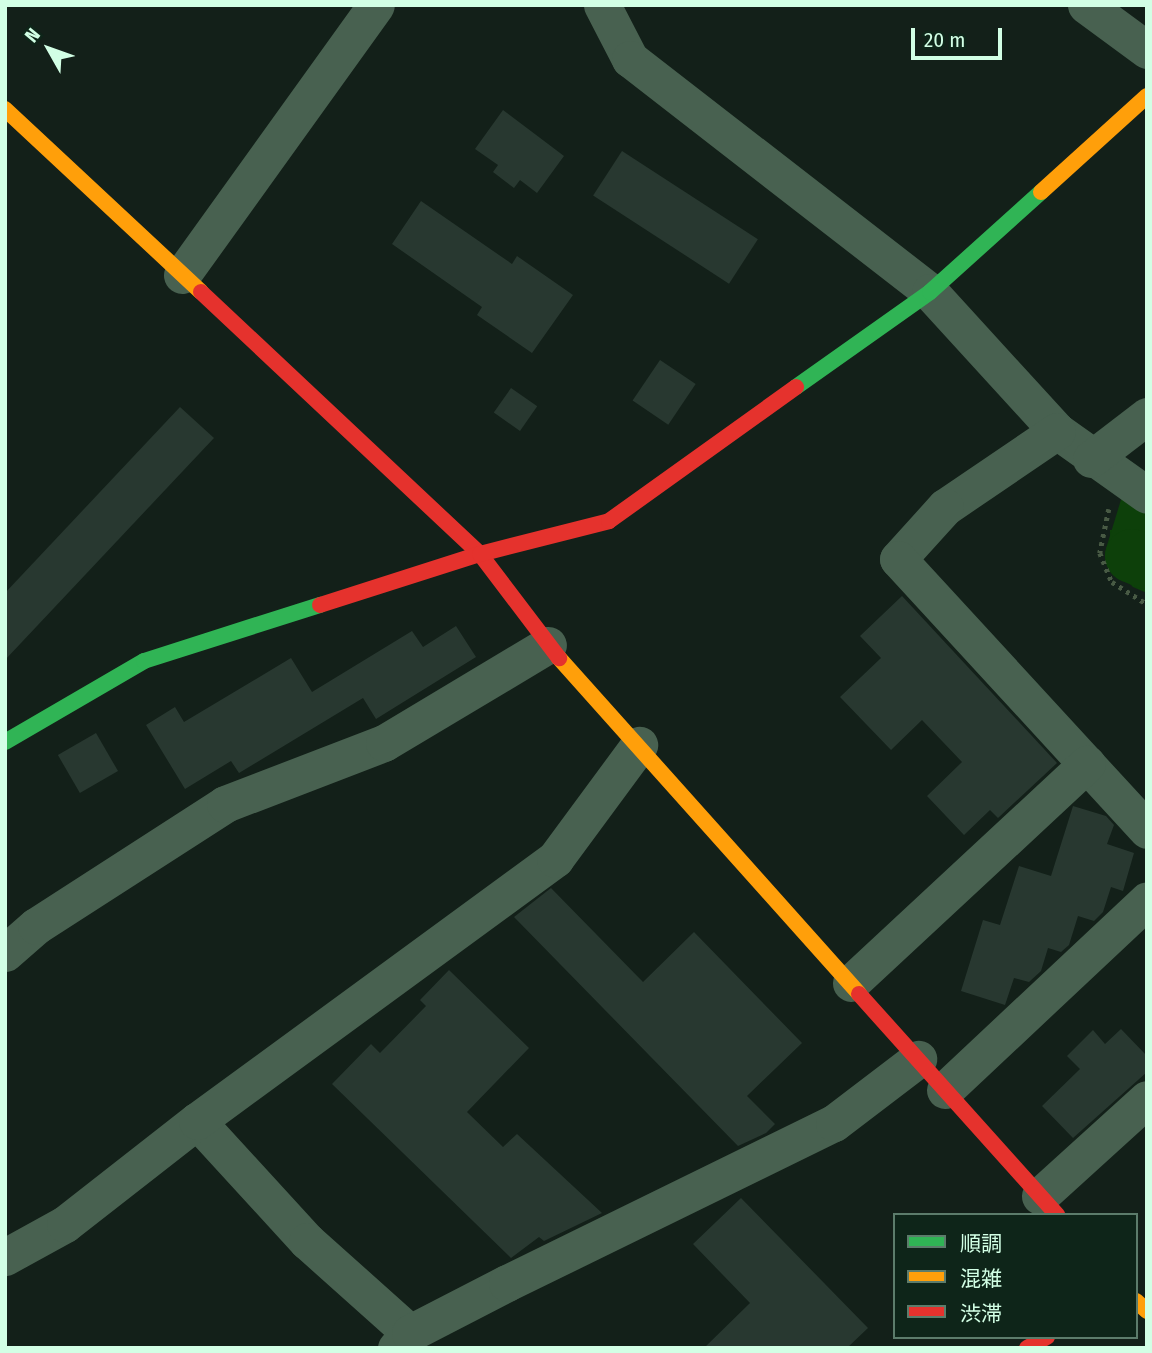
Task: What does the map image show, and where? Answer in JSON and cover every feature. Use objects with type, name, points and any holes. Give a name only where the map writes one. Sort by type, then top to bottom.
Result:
[{"type":"street","points":[[182,275],[376,5]]},
{"type":"street","points":[[602,5],[630,59],[930,292],[1057,431],[1091,459],[1134,487]]},
{"type":"street","points":[[1086,5],[1147,50]]},
{"type":"street","points":[[5,742],[144,661],[480,554],[609,520],[930,292],[1147,96]]},
{"type":"street","points":[[5,109],[480,554],[548,645],[1049,1205],[1147,1099]]},
{"type":"street","points":[[1091,459],[1147,416]]},
{"type":"street","points":[[1057,431],[945,507],[898,559],[1087,764],[1141,810]]},
{"type":"street","points":[[5,953],[36,926],[225,803],[384,743],[548,645]]},
{"type":"street","points":[[5,1257],[65,1224],[197,1121],[555,859],[639,745]]},
{"type":"street","points":[[851,983],[1087,764]]},
{"type":"street","points":[[946,1090],[1147,900]]},
{"type":"street","points":[[197,1121],[403,1340],[834,1123],[918,1059]]},
{"type":"street","points":[[1027,1348],[1043,1339]]},
{"type":"path","points":[[1134,487],[1104,519],[1100,553],[1112,582],[1147,604]]},
{"type":"shaded area","points":[[1110,530],[1127,530],[1147,541],[1147,593],[1133,587],[1111,565]]},
{"type":"building","points":[[503,110],[564,156],[537,193],[520,180],[514,188],[493,172],[498,165],[475,149]]},
{"type":"building","points":[[622,151],[758,239],[729,284],[593,195]]},
{"type":"building","points":[[421,201],[512,264],[517,256],[573,295],[532,353],[477,315],[482,307],[392,244]]},
{"type":"building","points":[[660,360],[696,384],[668,425],[633,401]]},
{"type":"building","points":[[511,388],[537,406],[520,431],[494,413]]},
{"type":"building","points":[[180,407],[214,438],[5,660],[5,593]]},
{"type":"building","points":[[902,596],[1057,763],[998,818],[990,810],[964,835],[927,796],[962,762],[922,720],[891,750],[840,697],[881,658],[860,636]]},
{"type":"building","points":[[456,626],[476,657],[376,719],[363,698],[239,773],[231,761],[185,789],[146,725],[175,707],[184,722],[291,658],[312,692],[412,631],[423,647]]},
{"type":"building","points":[[96,733],[118,771],[80,793],[58,755]]},
{"type":"building","points":[[1073,806],[1106,816],[1114,825],[1107,844],[1134,853],[1123,891],[1111,887],[1103,912],[1094,921],[1078,916],[1069,945],[1061,952],[1048,948],[1041,971],[1029,982],[1014,978],[1005,1005],[961,991],[983,920],[1000,925],[1019,866],[1051,876]]},
{"type":"building","points":[[551,888],[643,982],[694,932],[802,1043],[747,1096],[775,1124],[766,1133],[738,1146],[514,917]]},
{"type":"building","points":[[449,970],[529,1048],[467,1112],[503,1147],[517,1134],[602,1213],[544,1241],[539,1237],[511,1258],[332,1084],[371,1044],[380,1053],[426,1006],[420,1000]]},
{"type":"building","points":[[1121,1029],[1147,1056],[1147,1072],[1073,1138],[1042,1106],[1080,1069],[1067,1056],[1093,1030],[1105,1044]]},
{"type":"building","points":[[741,1198],[868,1328],[847,1348],[704,1348],[750,1303],[693,1244]]},
{"type":"waterway","points":[[1147,507],[1132,556],[1147,562]]},
{"type":"traffic: fast","points":[[796,387],[930,292],[1041,192]]},
{"type":"traffic: fast","points":[[5,742],[144,661],[320,605]]},
{"type":"traffic: slow","points":[[1041,192],[1147,96]]},
{"type":"traffic: slow","points":[[5,109],[201,292]]},
{"type":"traffic: slow","points":[[559,658],[859,994]]},
{"type":"traffic: slow","points":[[1138,1303],[1147,1311]]},
{"type":"traffic: jam","points":[[201,292],[480,554],[559,658]]},
{"type":"traffic: jam","points":[[320,605],[480,554],[609,521],[796,387]]},
{"type":"traffic: jam","points":[[859,994],[1055,1213]]},
{"type":"traffic: jam","points":[[1027,1348],[1043,1339]]}]
